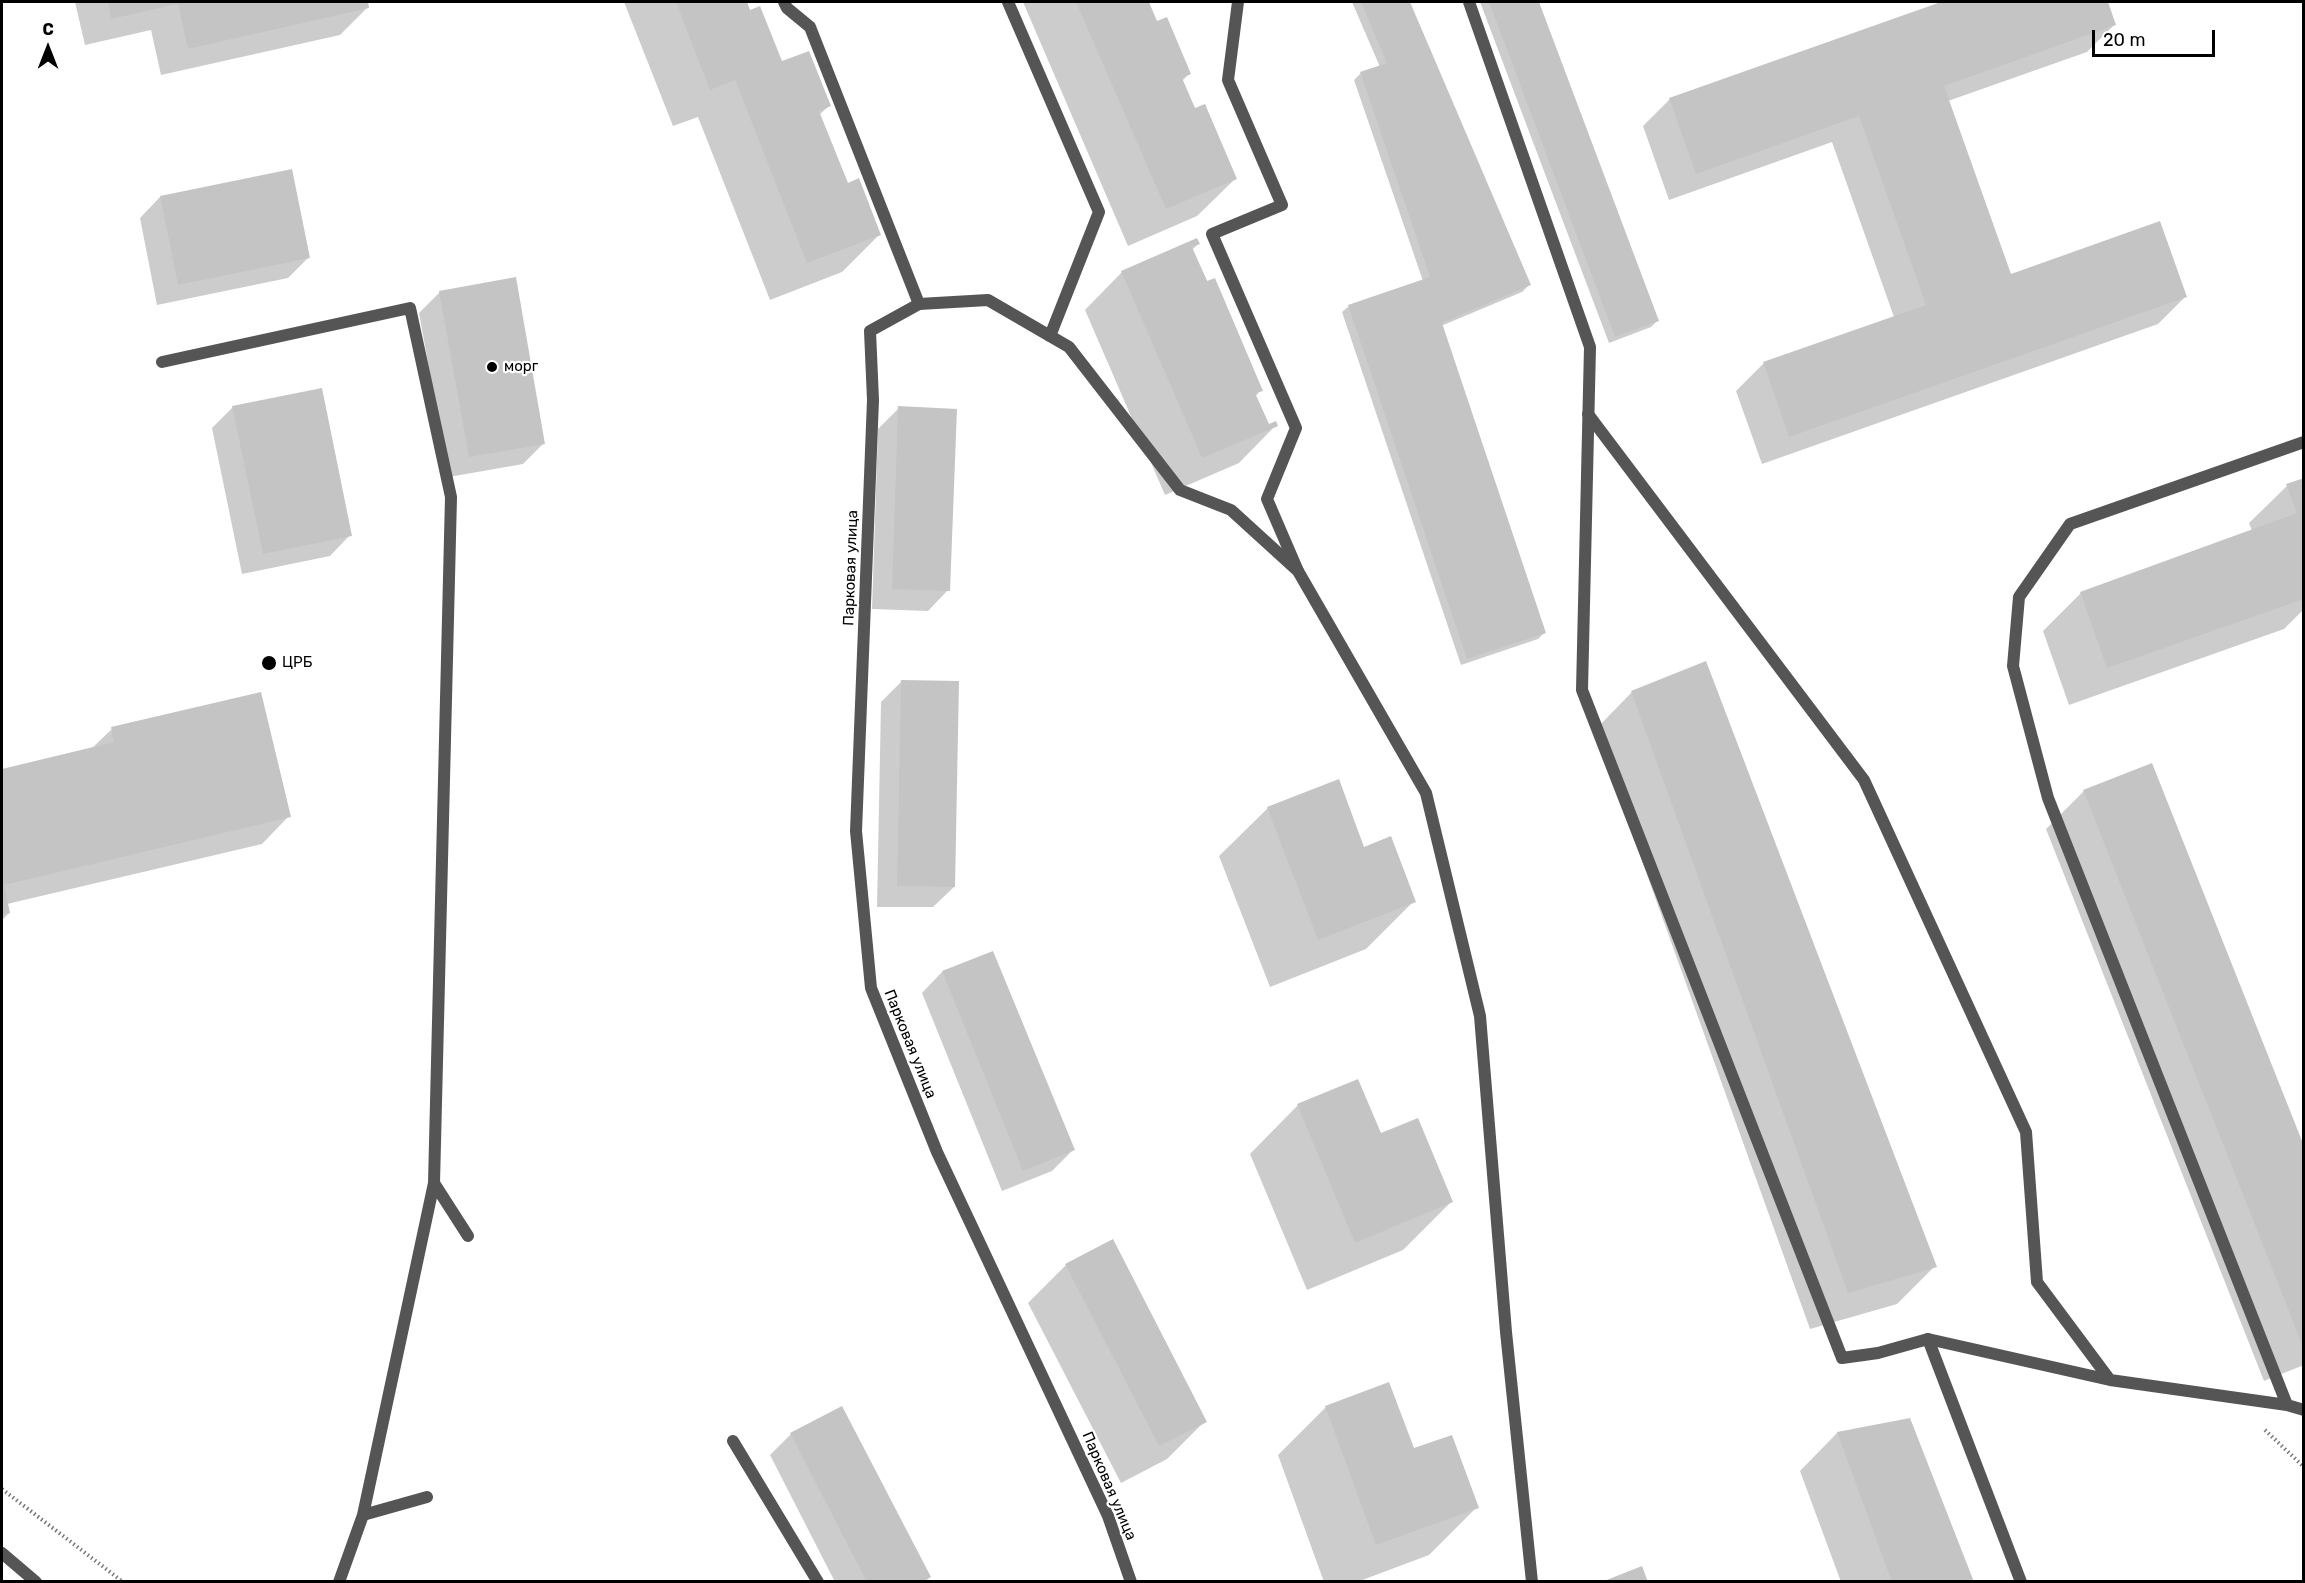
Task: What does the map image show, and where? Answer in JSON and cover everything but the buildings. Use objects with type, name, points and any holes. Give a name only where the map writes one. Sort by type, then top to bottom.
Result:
[{"type":"street","points":[[784,2],[787,8],[810,27],[919,304],[988,300],[1069,346],[1180,490],[1231,510],[1298,571]]},
{"type":"street","points":[[1008,2],[1099,212],[1050,336]]},
{"type":"street","points":[[1238,2],[1228,80],[1282,205],[1212,234],[1296,428],[1267,499],[1298,571],[1426,793],[1480,1016],[1506,1332],[1532,1581]]},
{"type":"street","points":[[1469,2],[1590,346],[1582,690],[1842,1358],[1878,1353],[1928,1339],[2110,1380],[2288,1405],[2304,1410]]},
{"type":"street","name":"Парковая улица","points":[[919,304],[870,331],[873,400],[856,831],[872,988],[937,1152],[1108,1516],[1131,1581]]},
{"type":"street","points":[[162,362],[410,308],[451,497],[434,1183],[363,1515],[339,1581]]},
{"type":"street","points":[[1588,414],[1864,780],[2026,1132],[2037,1282],[2110,1380]]},
{"type":"street","points":[[2288,1405],[2048,798],[2013,666],[2019,597],[2070,524],[2304,442]]},
{"type":"street","points":[[434,1183],[468,1236]]},
{"type":"street","points":[[1928,1339],[2021,1581]]},
{"type":"street","points":[[733,1441],[818,1581]]},
{"type":"street","points":[[363,1515],[427,1497]]},
{"type":"street","points":[[2,1553],[36,1581]]},
{"type":"path","points":[[2,1489],[123,1581]]},
{"type":"place","name":"морг","points":[[492,367]]},
{"type":"place","name":"ЦРБ","points":[[269,663]]}]
